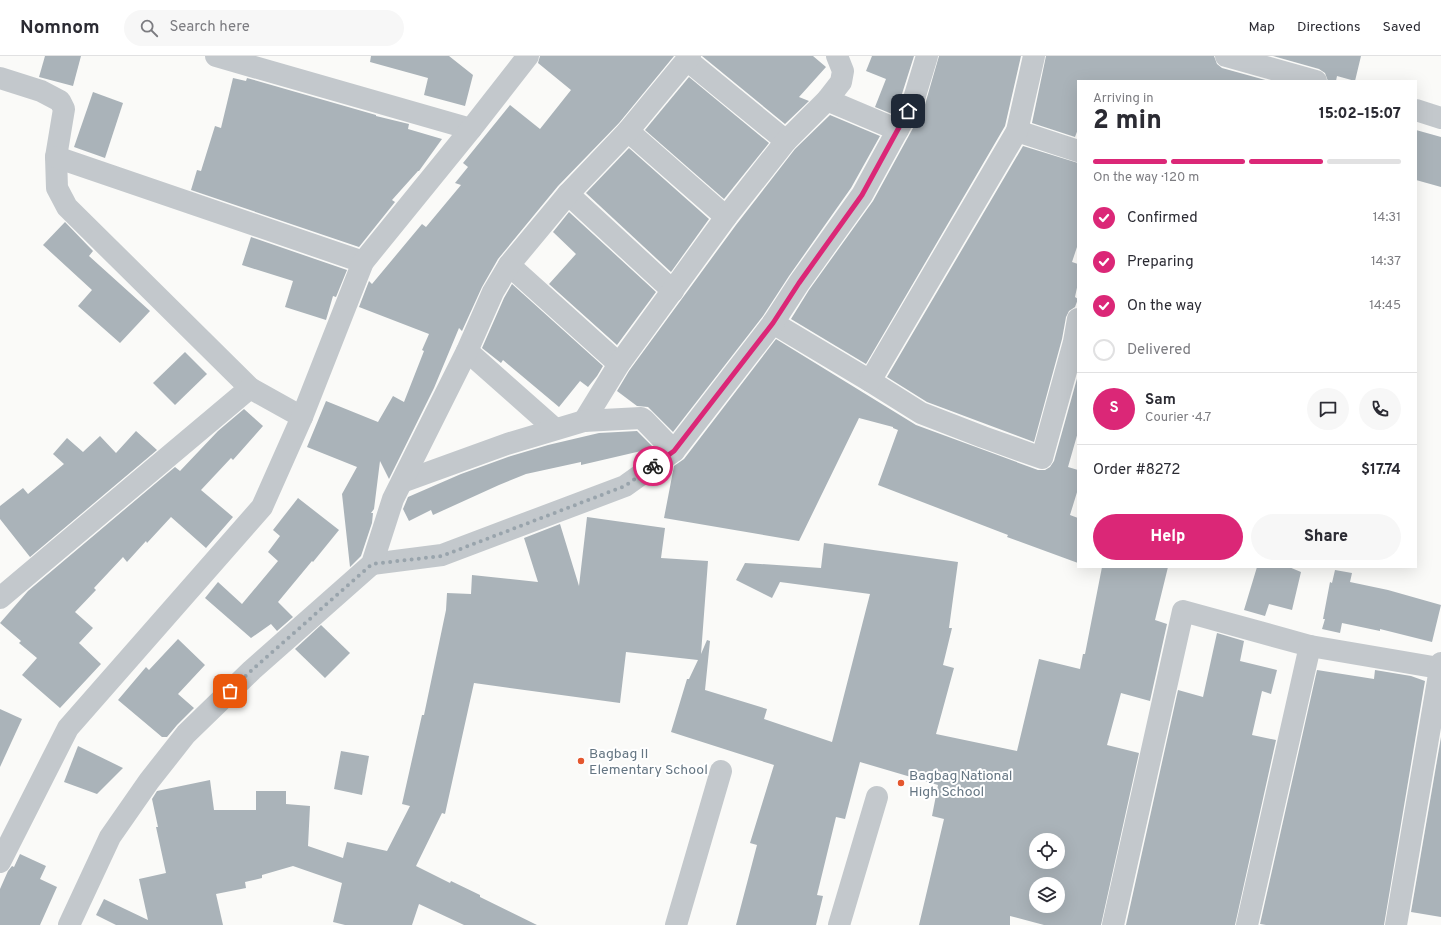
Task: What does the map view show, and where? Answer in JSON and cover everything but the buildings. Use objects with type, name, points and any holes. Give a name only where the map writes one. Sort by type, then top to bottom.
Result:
[{"type":"street","points":[[216,56],[471,129]]},
{"type":"street","points":[[0,862],[68,728],[262,507],[302,417],[363,262],[528,56]]},
{"type":"street","points":[[584,421],[619,364],[726,217],[786,141],[827,100],[841,82],[843,71],[837,56]]},
{"type":"street","points":[[372,564],[442,556],[625,486],[674,451],[773,323],[799,283],[862,195],[913,102],[927,56]]},
{"type":"street","points":[[870,381],[1017,131],[1034,56]]},
{"type":"street","points":[[1226,56],[1312,80]]},
{"type":"street","points":[[69,925],[110,836],[149,781],[186,734],[252,670],[372,564],[394,499],[467,351],[493,292],[509,265],[568,194],[628,131],[688,58],[786,141]]},
{"type":"street","points":[[0,78],[41,91],[60,101],[64,109],[56,157],[57,188],[67,207],[250,388],[302,417]]},
{"type":"street","points":[[827,100],[898,130]]},
{"type":"street","points":[[1417,110],[1441,118]]},
{"type":"street","points":[[628,131],[726,217]]},
{"type":"street","points":[[1017,131],[1077,152]]},
{"type":"street","points":[[56,157],[363,262]]},
{"type":"street","points":[[568,194],[673,291]]},
{"type":"street","points":[[509,265],[619,364]]},
{"type":"street","points":[[773,323],[921,412],[983,437],[1042,458],[1074,342],[1077,325]]},
{"type":"street","points":[[467,351],[555,429]]},
{"type":"street","points":[[0,598],[250,388]]},
{"type":"street","points":[[402,482],[508,444],[584,421],[641,418],[674,451]]},
{"type":"street","points":[[1113,925],[1183,611],[1310,646],[1440,665],[1396,925]]},
{"type":"street","points":[[1246,925],[1310,646]]},
{"type":"street","points":[[676,925],[721,771]]},
{"type":"street","points":[[839,925],[877,797]]},
{"type":"way so far","points":[[230,691],[372,564],[413,558],[442,556],[625,486],[653,466]]},
{"type":"place","name":"Bagbag II Elementary School","points":[[581,761]]},
{"type":"place","name":"Bagbag National High School","points":[[901,783]]},
{"type":"route","points":[[653,466],[674,451],[773,323],[799,283],[862,195],[908,111]]}]
